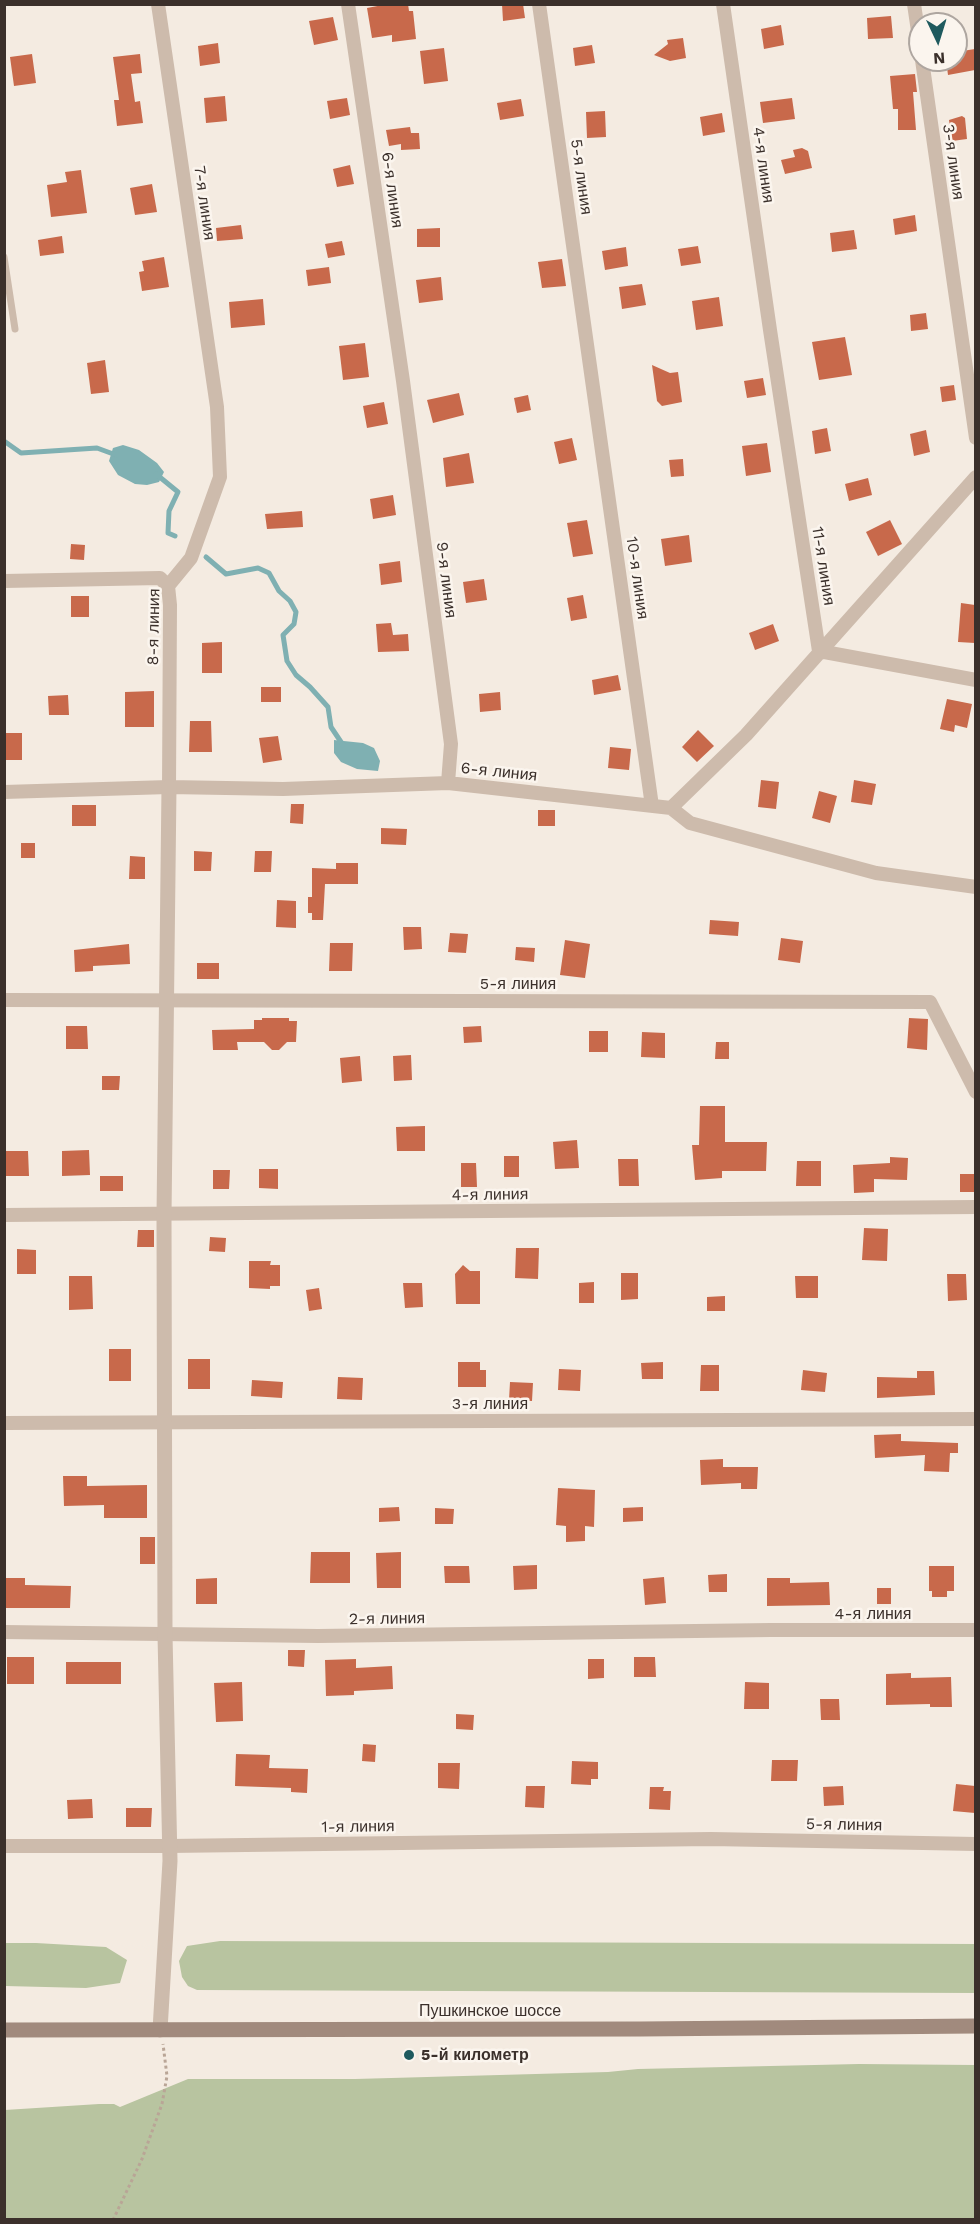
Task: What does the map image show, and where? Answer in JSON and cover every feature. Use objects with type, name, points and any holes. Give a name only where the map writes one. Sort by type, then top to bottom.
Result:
[{"type":"main road","name":"Пушкинское шоссе","points":[[4,2030],[641,2030],[975,2026]]},
{"type":"street","name":"7-я линия","points":[[158,4],[217,407]]},
{"type":"street","name":"6-я линия","points":[[348,4],[403,381]]},
{"type":"street","name":"5-я линия","points":[[539,4],[589,355]]},
{"type":"street","name":"4-я линия","points":[[723,4],[770,330]]},
{"type":"street","name":"3-я линия","points":[[924,72],[975,438]]},
{"type":"street","name":"11-я линия","points":[[770,330],[819,651]]},
{"type":"street","name":"10-я линия","points":[[589,355],[652,806]]},
{"type":"street","name":"9-я линия","points":[[403,381],[451,744],[448,783]]},
{"type":"street","name":"8-я линия","points":[[169,787],[170,605],[168,586],[191,558],[220,477],[217,407]]},
{"type":"street","points":[[671,808],[746,735],[975,477]]},
{"type":"street","points":[[4,581],[160,578],[168,586]]},
{"type":"street","points":[[819,651],[975,680]]},
{"type":"street","name":"6-я линия","points":[[4,792],[169,787],[283,789],[448,783],[671,808],[690,823],[876,873],[975,887]]},
{"type":"street","points":[[160,2030],[170,1862],[165,1635],[164,1215],[169,787]]},
{"type":"street","name":"5-я линия","points":[[4,1000],[930,1002],[975,1092]]},
{"type":"street","name":"4-я линия","points":[[4,1215],[975,1207]]},
{"type":"street","name":"3-я линия","points":[[4,1423],[975,1419]]},
{"type":"street","name":"4-я линия","points":[[771,1630],[975,1630]]},
{"type":"street","name":"2-я линия","points":[[4,1632],[318,1636],[771,1630]]},
{"type":"street","name":"5-я линия","points":[[711,1839],[975,1844]]},
{"type":"street","name":"1-я линия","points":[[4,1846],[711,1839]]},
{"type":"lane","points":[[4,257],[15,329]]},
{"type":"path","points":[[113,2220],[147,2148],[166,2090],[166,2060],[160,2030]]},
{"type":"green space","points":[[220,1941],[975,1944],[975,1993],[197,1990],[188,1986],[182,1977],[179,1961],[187,1946]]},
{"type":"green space","points":[[5,1943],[106,1947],[127,1960],[120,1983],[86,1988],[5,1986]]},
{"type":"green space","points":[[859,2064],[975,2065],[975,2219],[5,2219],[5,2110],[99,2104],[114,2104],[120,2107],[188,2079],[355,2079]]},
{"type":"water","points":[[123,445],[139,450],[157,463],[164,472],[159,482],[147,485],[135,484],[118,475],[109,461],[113,448]]},
{"type":"water","points":[[334,740],[363,743],[374,748],[380,761],[378,771],[357,769],[341,762],[334,753]]},
{"type":"building","points":[[388,4],[408,4],[409,11],[413,11],[416,39],[392,42],[392,35],[372,38],[367,8]]},
{"type":"building","points":[[502,4],[523,4],[525,18],[503,21]]},
{"type":"building","points":[[891,16],[893,38],[868,39],[867,18]]},
{"type":"building","points":[[333,17],[338,40],[314,45],[309,21]]},
{"type":"building","points":[[781,25],[784,45],[764,49],[761,29]]},
{"type":"building","points":[[683,38],[686,58],[670,61],[654,55],[668,44],[667,40]]},
{"type":"building","points":[[218,43],[220,63],[200,66],[198,46]]},
{"type":"building","points":[[592,45],[595,63],[575,66],[573,48]]},
{"type":"building","points":[[444,48],[448,81],[424,84],[420,51]]},
{"type":"building","points":[[975,49],[975,70],[968,71],[968,50]]},
{"type":"building","points":[[32,54],[36,83],[14,86],[10,57]]},
{"type":"building","points":[[140,54],[142,73],[131,74],[135,102],[140,101],[143,123],[117,126],[114,100],[119,100],[113,57]]},
{"type":"building","points":[[948,72],[964,72],[948,75]]},
{"type":"building","points":[[915,74],[917,92],[913,92],[916,130],[898,130],[898,109],[893,109],[890,76]]},
{"type":"building","points":[[225,96],[227,121],[206,123],[204,98]]},
{"type":"building","points":[[347,98],[350,115],[330,119],[327,101]]},
{"type":"building","points":[[792,98],[795,119],[763,123],[760,102]]},
{"type":"building","points":[[521,99],[524,116],[500,120],[497,103]]},
{"type":"building","points":[[605,111],[606,137],[587,138],[586,112]]},
{"type":"building","points":[[722,113],[725,132],[703,136],[700,117]]},
{"type":"building","points":[[962,116],[965,118],[967,139],[952,141],[949,120]]},
{"type":"building","points":[[410,127],[411,133],[419,133],[420,149],[401,150],[401,144],[389,146],[386,130]]},
{"type":"building","points":[[802,148],[808,151],[812,168],[785,174],[781,160],[795,157],[793,150]]},
{"type":"building","points":[[350,165],[354,184],[337,187],[333,169]]},
{"type":"building","points":[[81,170],[87,213],[51,217],[47,185],[67,182],[65,172]]},
{"type":"building","points":[[152,184],[157,212],[135,215],[130,188]]},
{"type":"building","points":[[915,215],[917,231],[895,235],[893,219]]},
{"type":"building","points":[[241,225],[243,239],[217,241],[216,228]]},
{"type":"building","points":[[440,228],[440,247],[417,247],[417,229]]},
{"type":"building","points":[[854,230],[857,249],[832,252],[830,233]]},
{"type":"building","points":[[62,236],[64,253],[40,256],[38,240]]},
{"type":"building","points":[[342,241],[345,255],[328,258],[325,244]]},
{"type":"building","points":[[698,246],[701,263],[681,266],[678,249]]},
{"type":"building","points":[[626,247],[628,266],[605,270],[602,251]]},
{"type":"building","points":[[164,257],[169,287],[142,291],[139,272],[144,271],[142,261]]},
{"type":"building","points":[[562,259],[566,286],[542,288],[538,262]]},
{"type":"building","points":[[329,267],[331,283],[308,286],[306,270]]},
{"type":"building","points":[[441,277],[443,300],[419,303],[416,280]]},
{"type":"building","points":[[642,284],[646,305],[622,309],[619,287]]},
{"type":"building","points":[[719,297],[723,326],[696,330],[692,301]]},
{"type":"building","points":[[263,299],[265,325],[231,328],[229,302]]},
{"type":"building","points":[[926,313],[928,329],[911,331],[910,315]]},
{"type":"building","points":[[845,337],[852,375],[819,380],[812,342]]},
{"type":"building","points":[[365,343],[369,377],[343,380],[339,346]]},
{"type":"building","points":[[105,360],[109,392],[91,394],[87,363]]},
{"type":"building","points":[[652,365],[670,373],[678,372],[682,402],[662,406],[657,401]]},
{"type":"building","points":[[763,378],[766,395],[747,398],[744,381]]},
{"type":"building","points":[[954,385],[956,400],[942,402],[940,387]]},
{"type":"building","points":[[459,393],[464,415],[433,423],[427,400]]},
{"type":"building","points":[[528,395],[531,410],[517,413],[514,398]]},
{"type":"building","points":[[384,402],[388,424],[367,428],[363,406]]},
{"type":"building","points":[[827,428],[831,451],[815,454],[812,431]]},
{"type":"building","points":[[926,430],[930,452],[914,456],[910,434]]},
{"type":"building","points":[[572,438],[577,460],[559,464],[554,442]]},
{"type":"building","points":[[767,443],[771,472],[746,476],[742,446]]},
{"type":"building","points":[[469,453],[474,483],[446,487],[443,458]]},
{"type":"building","points":[[683,459],[684,476],[671,477],[669,460]]},
{"type":"building","points":[[868,478],[872,495],[849,501],[845,484]]},
{"type":"building","points":[[393,495],[396,515],[373,519],[370,499]]},
{"type":"building","points":[[302,511],[303,527],[267,529],[265,514]]},
{"type":"building","points":[[587,520],[593,554],[573,557],[567,523]]},
{"type":"building","points":[[890,520],[902,544],[878,556],[866,532]]},
{"type":"building","points":[[689,535],[692,562],[665,566],[661,539]]},
{"type":"building","points":[[71,544],[85,545],[84,560],[70,559]]},
{"type":"building","points":[[400,561],[402,582],[381,585],[379,564]]},
{"type":"building","points":[[484,579],[487,600],[466,603],[463,582]]},
{"type":"building","points":[[583,595],[587,618],[571,621],[567,598]]},
{"type":"building","points":[[71,596],[89,596],[89,617],[71,617]]},
{"type":"building","points":[[961,603],[975,605],[975,643],[958,642]]},
{"type":"building","points":[[391,623],[393,635],[408,634],[409,651],[378,652],[376,624]]},
{"type":"building","points":[[773,624],[779,641],[755,650],[749,633]]},
{"type":"building","points":[[222,642],[222,673],[202,673],[202,643]]},
{"type":"building","points":[[618,675],[621,690],[594,695],[592,680]]},
{"type":"building","points":[[261,687],[281,687],[281,702],[261,702]]},
{"type":"building","points":[[154,691],[154,727],[125,727],[125,692]]},
{"type":"building","points":[[500,692],[501,710],[480,712],[479,694]]},
{"type":"building","points":[[68,695],[69,715],[49,715],[48,696]]},
{"type":"building","points":[[947,699],[972,704],[967,728],[955,725],[954,732],[940,729]]},
{"type":"building","points":[[190,721],[211,721],[212,752],[189,752]]},
{"type":"building","points":[[698,730],[714,746],[697,762],[682,747]]},
{"type":"building","points":[[4,733],[22,733],[22,760],[4,760]]},
{"type":"building","points":[[278,736],[282,760],[263,763],[259,738]]},
{"type":"building","points":[[610,747],[631,749],[629,770],[608,768]]},
{"type":"building","points":[[761,780],[779,782],[776,809],[758,807]]},
{"type":"building","points":[[854,780],[876,784],[872,805],[851,802]]},
{"type":"building","points":[[819,791],[837,796],[830,823],[812,818]]},
{"type":"building","points":[[291,804],[304,804],[303,824],[290,823]]},
{"type":"building","points":[[72,805],[96,805],[96,826],[72,826]]},
{"type":"building","points":[[538,810],[555,810],[555,826],[538,826]]},
{"type":"building","points":[[381,828],[407,829],[406,845],[381,844]]},
{"type":"building","points":[[21,843],[35,843],[35,858],[21,858]]},
{"type":"building","points":[[194,851],[212,852],[211,871],[194,871]]},
{"type":"building","points":[[255,851],[272,851],[271,872],[254,872]]},
{"type":"building","points":[[130,856],[145,857],[145,879],[129,879]]},
{"type":"building","points":[[336,863],[358,863],[358,884],[325,884],[323,920],[312,920],[312,913],[308,913],[308,897],[312,897],[312,868],[336,869]]},
{"type":"building","points":[[277,900],[296,901],[296,928],[276,927]]},
{"type":"building","points":[[710,920],[739,922],[738,936],[709,934]]},
{"type":"building","points":[[403,927],[421,927],[422,949],[404,950]]},
{"type":"building","points":[[450,933],[468,934],[466,953],[448,952]]},
{"type":"building","points":[[781,938],[803,941],[800,963],[778,960]]},
{"type":"building","points":[[565,940],[590,944],[585,978],[560,975]]},
{"type":"building","points":[[330,943],[353,943],[352,971],[329,971]]},
{"type":"building","points":[[129,944],[130,964],[93,966],[93,971],[75,972],[74,950]]},
{"type":"building","points":[[516,947],[535,948],[534,962],[515,960]]},
{"type":"building","points":[[197,963],[219,963],[219,979],[197,979]]},
{"type":"building","points":[[262,1018],[289,1018],[289,1021],[297,1021],[296,1042],[287,1042],[279,1050],[272,1050],[264,1042],[237,1042],[238,1050],[213,1050],[212,1030],[254,1029],[254,1020],[262,1020]]},
{"type":"building","points":[[909,1018],[928,1019],[927,1050],[907,1048]]},
{"type":"building","points":[[66,1026],[87,1026],[88,1049],[66,1049]]},
{"type":"building","points":[[481,1026],[482,1042],[464,1043],[463,1027]]},
{"type":"building","points":[[589,1031],[608,1031],[608,1052],[589,1052]]},
{"type":"building","points":[[642,1032],[665,1033],[665,1058],[641,1057]]},
{"type":"building","points":[[716,1042],[729,1042],[729,1059],[715,1059]]},
{"type":"building","points":[[411,1055],[412,1080],[394,1081],[393,1056]]},
{"type":"building","points":[[360,1056],[362,1081],[342,1083],[340,1058]]},
{"type":"building","points":[[102,1076],[120,1076],[119,1090],[102,1090]]},
{"type":"building","points":[[700,1106],[725,1106],[725,1142],[767,1142],[766,1171],[722,1171],[722,1178],[695,1180],[692,1145],[699,1145]]},
{"type":"building","points":[[425,1126],[425,1151],[397,1151],[396,1127]]},
{"type":"building","points":[[577,1140],[579,1168],[555,1169],[553,1142]]},
{"type":"building","points":[[89,1150],[90,1175],[62,1176],[62,1151]]},
{"type":"building","points":[[5,1151],[28,1151],[29,1176],[6,1176]]},
{"type":"building","points":[[504,1156],[519,1156],[519,1177],[504,1177]]},
{"type":"building","points":[[890,1157],[908,1158],[907,1180],[874,1179],[874,1192],[854,1193],[853,1165],[890,1163]]},
{"type":"building","points":[[618,1159],[638,1159],[639,1186],[619,1186]]},
{"type":"building","points":[[797,1161],[821,1161],[821,1186],[796,1186]]},
{"type":"building","points":[[461,1163],[476,1163],[477,1187],[461,1187]]},
{"type":"building","points":[[259,1169],[278,1169],[278,1189],[259,1188]]},
{"type":"building","points":[[213,1170],[230,1170],[229,1189],[213,1189]]},
{"type":"building","points":[[960,1174],[975,1174],[975,1192],[960,1192]]},
{"type":"building","points":[[100,1176],[123,1176],[123,1191],[100,1191]]},
{"type":"building","points":[[864,1228],[888,1229],[887,1261],[862,1260]]},
{"type":"building","points":[[138,1230],[154,1230],[154,1247],[137,1247]]},
{"type":"building","points":[[210,1237],[226,1238],[225,1252],[209,1251]]},
{"type":"building","points":[[516,1248],[539,1248],[538,1279],[515,1278]]},
{"type":"building","points":[[17,1249],[36,1250],[36,1274],[17,1274]]},
{"type":"building","points":[[249,1261],[271,1261],[270,1265],[280,1265],[280,1286],[270,1286],[270,1289],[249,1288]]},
{"type":"building","points":[[463,1265],[470,1271],[480,1271],[480,1304],[456,1304],[455,1274]]},
{"type":"building","points":[[621,1273],[638,1273],[638,1299],[621,1300]]},
{"type":"building","points":[[947,1274],[966,1274],[967,1300],[948,1301]]},
{"type":"building","points":[[69,1276],[92,1276],[93,1309],[69,1310]]},
{"type":"building","points":[[795,1276],[818,1276],[818,1298],[796,1298]]},
{"type":"building","points":[[594,1282],[594,1303],[579,1303],[579,1283]]},
{"type":"building","points":[[403,1283],[422,1283],[423,1307],[405,1308]]},
{"type":"building","points":[[319,1288],[322,1309],[309,1311],[306,1290]]},
{"type":"building","points":[[725,1296],[725,1311],[707,1311],[707,1297]]},
{"type":"building","points":[[109,1349],[131,1349],[131,1381],[109,1381]]},
{"type":"building","points":[[188,1359],[210,1359],[210,1389],[188,1389]]},
{"type":"building","points":[[458,1362],[480,1362],[480,1370],[486,1370],[486,1387],[458,1387]]},
{"type":"building","points":[[663,1362],[663,1379],[642,1379],[641,1363]]},
{"type":"building","points":[[701,1365],[719,1365],[719,1391],[700,1391]]},
{"type":"building","points":[[559,1369],[581,1370],[580,1391],[558,1390]]},
{"type":"building","points":[[803,1370],[827,1373],[825,1392],[801,1390]]},
{"type":"building","points":[[917,1371],[934,1371],[935,1395],[877,1398],[877,1377],[917,1378]]},
{"type":"building","points":[[338,1377],[363,1378],[362,1400],[337,1399]]},
{"type":"building","points":[[252,1380],[283,1382],[282,1398],[251,1396]]},
{"type":"building","points":[[510,1382],[533,1383],[532,1401],[509,1400]]},
{"type":"building","points":[[901,1434],[901,1441],[958,1443],[958,1453],[950,1453],[949,1472],[924,1471],[925,1455],[875,1458],[874,1435]]},
{"type":"building","points":[[723,1459],[723,1467],[758,1467],[757,1489],[741,1489],[741,1483],[701,1485],[700,1460]]},
{"type":"building","points":[[63,1476],[87,1476],[87,1486],[147,1485],[147,1518],[104,1518],[104,1505],[64,1506]]},
{"type":"building","points":[[558,1488],[595,1490],[594,1527],[585,1526],[585,1541],[566,1542],[566,1526],[556,1525]]},
{"type":"building","points":[[399,1507],[400,1521],[379,1522],[379,1508]]},
{"type":"building","points":[[643,1507],[643,1521],[623,1522],[623,1508]]},
{"type":"building","points":[[435,1508],[454,1509],[453,1524],[435,1524]]},
{"type":"building","points":[[140,1537],[155,1537],[155,1564],[140,1564]]},
{"type":"building","points":[[311,1552],[350,1552],[350,1583],[310,1583]]},
{"type":"building","points":[[401,1552],[401,1588],[377,1588],[376,1553]]},
{"type":"building","points":[[537,1565],[537,1589],[514,1590],[513,1566]]},
{"type":"building","points":[[444,1566],[469,1566],[470,1583],[445,1583]]},
{"type":"building","points":[[929,1566],[954,1566],[954,1591],[947,1591],[947,1597],[932,1597],[932,1591],[929,1591]]},
{"type":"building","points":[[727,1574],[727,1592],[709,1592],[708,1575]]},
{"type":"building","points":[[664,1577],[666,1603],[645,1605],[643,1579]]},
{"type":"building","points":[[4,1578],[25,1578],[25,1585],[71,1586],[70,1608],[4,1608]]},
{"type":"building","points":[[217,1578],[217,1604],[196,1604],[196,1579]]},
{"type":"building","points":[[767,1578],[790,1578],[790,1583],[829,1582],[830,1605],[767,1606]]},
{"type":"building","points":[[877,1588],[891,1588],[891,1604],[877,1604]]},
{"type":"building","points":[[288,1650],[305,1650],[304,1667],[288,1666]]},
{"type":"building","points":[[7,1657],[34,1657],[34,1684],[7,1684]]},
{"type":"building","points":[[634,1657],[655,1657],[656,1677],[634,1677]]},
{"type":"building","points":[[356,1659],[356,1668],[392,1666],[393,1689],[354,1691],[354,1695],[326,1696],[325,1660]]},
{"type":"building","points":[[588,1659],[604,1659],[604,1678],[588,1679]]},
{"type":"building","points":[[66,1662],[121,1662],[121,1684],[66,1684]]},
{"type":"building","points":[[911,1673],[911,1678],[951,1677],[952,1707],[930,1707],[930,1704],[886,1705],[886,1674]]},
{"type":"building","points":[[242,1682],[243,1721],[216,1722],[214,1683]]},
{"type":"building","points":[[745,1682],[769,1683],[769,1709],[744,1709]]},
{"type":"building","points":[[820,1699],[839,1699],[840,1720],[821,1720]]},
{"type":"building","points":[[456,1714],[474,1715],[473,1730],[456,1729]]},
{"type":"building","points":[[363,1744],[376,1745],[375,1762],[362,1761]]},
{"type":"building","points":[[236,1754],[270,1755],[269,1768],[308,1769],[307,1793],[291,1792],[291,1788],[235,1786]]},
{"type":"building","points":[[772,1760],[798,1760],[797,1781],[771,1781]]},
{"type":"building","points":[[572,1761],[598,1762],[598,1779],[591,1779],[591,1785],[571,1784]]},
{"type":"building","points":[[438,1763],[460,1763],[459,1789],[438,1788]]},
{"type":"building","points":[[956,1784],[975,1786],[975,1813],[953,1811]]},
{"type":"building","points":[[526,1786],[545,1786],[544,1808],[525,1807]]},
{"type":"building","points":[[843,1786],[844,1805],[824,1806],[823,1787]]},
{"type":"building","points":[[650,1787],[664,1787],[663,1791],[671,1791],[670,1810],[649,1809]]},
{"type":"building","points":[[92,1799],[93,1818],[68,1819],[67,1800]]},
{"type":"building","points":[[126,1808],[152,1808],[151,1827],[126,1827]]},
{"type":"waterway","points":[[4,441],[21,453],[97,448],[116,455]]},
{"type":"waterway","points":[[156,474],[178,492],[169,511],[168,533],[175,536]]},
{"type":"waterway","points":[[206,557],[226,574],[258,568],[269,573],[279,591],[290,601],[296,612],[294,624],[283,635],[287,661],[296,675],[328,707],[331,727],[343,745]]},
{"type":"place","name":"5-й километр","points":[[409,2055]]}]
